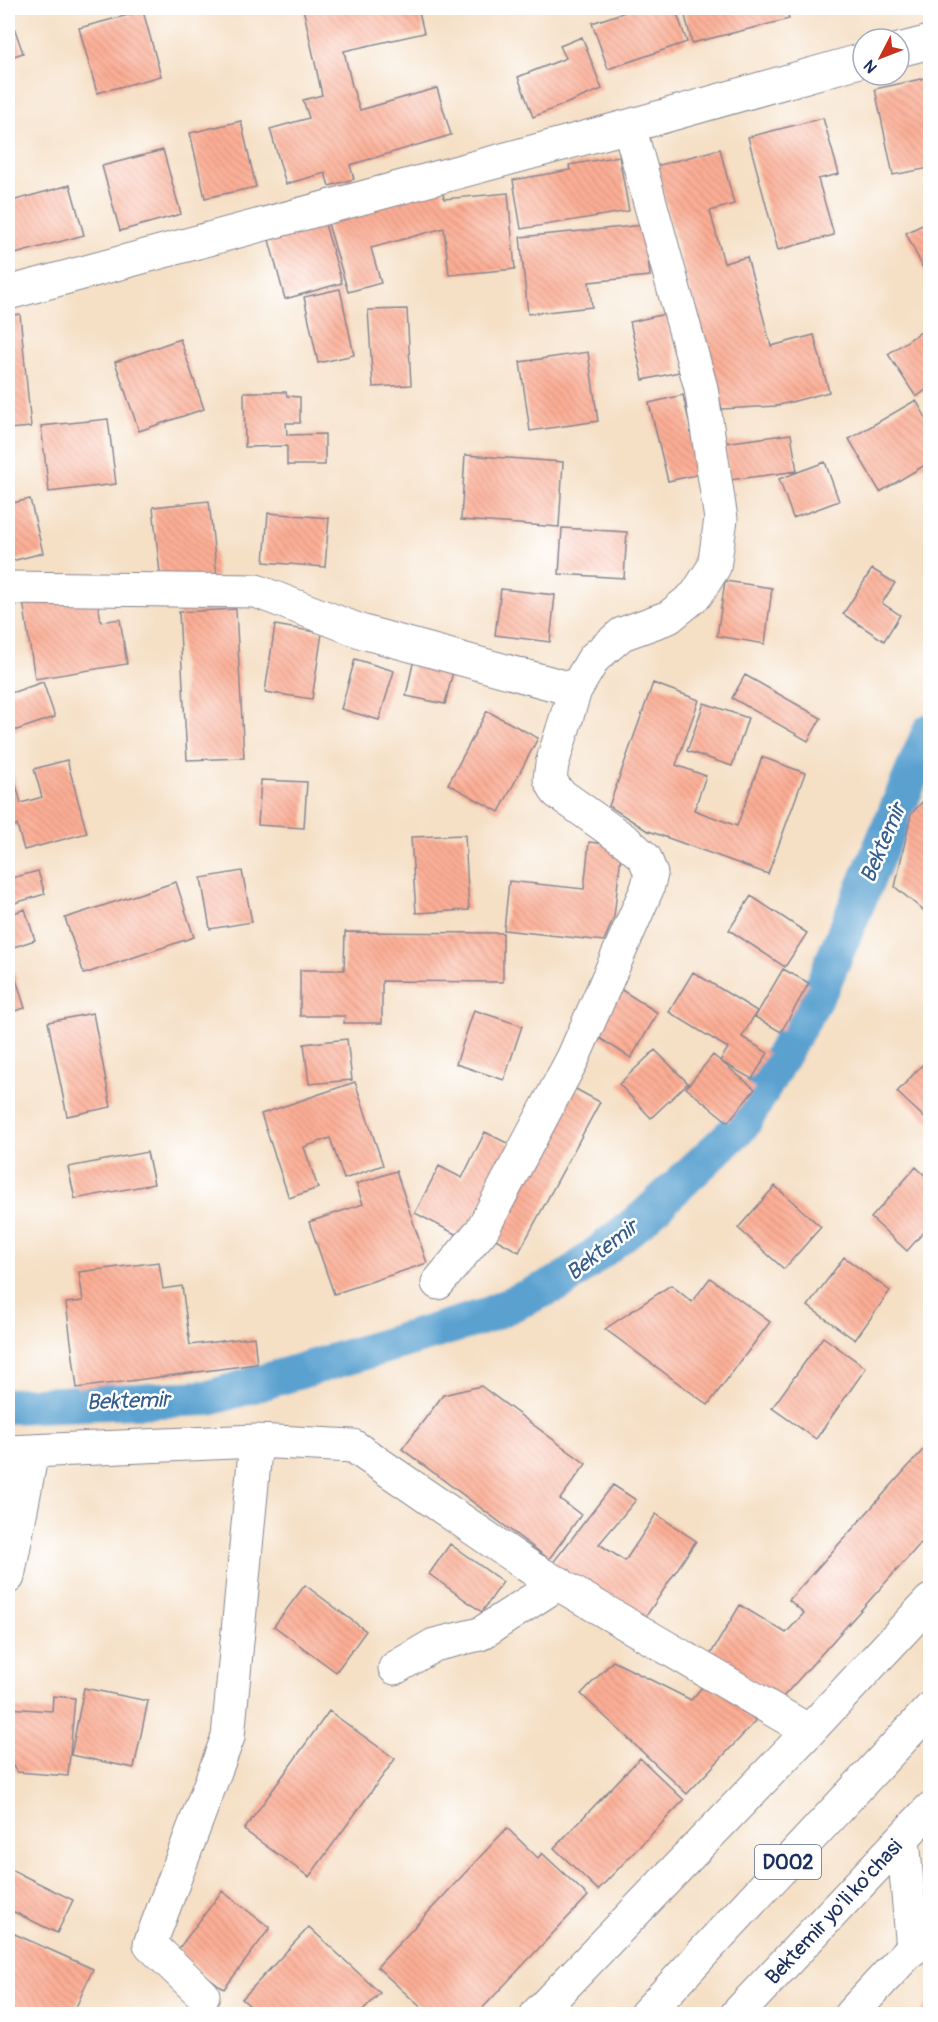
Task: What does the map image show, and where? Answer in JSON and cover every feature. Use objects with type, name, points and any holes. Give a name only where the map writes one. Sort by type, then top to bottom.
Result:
[{"type":"main road","points":[[911,47],[930,42]]},
{"type":"main road","points":[[8,292],[629,126],[851,63]]},
{"type":"main road","points":[[438,1283],[482,1230],[573,1058],[647,889],[651,874],[645,858],[563,798],[550,778],[552,764],[575,690],[594,658],[622,634],[669,617],[696,595],[714,567],[721,519],[701,388],[629,126]]},
{"type":"main road","points":[[8,588],[256,591],[363,632],[575,690]]},
{"type":"main road","points":[[203,1995],[150,1944],[228,1737],[256,1441]]},
{"type":"main road","points":[[8,1577],[20,1452],[256,1441],[353,1446],[531,1568],[809,1731]]},
{"type":"main road","points":[[395,1668],[434,1645],[480,1634],[559,1583]]},
{"type":"main road","points":[[537,2014],[809,1731],[930,1601]]},
{"type":"main road","name":"D002","points":[[646,2014],[930,1709]]},
{"type":"main road","name":"Bektemir yo'li ko'chasi","points":[[737,2014],[930,1809]]},
{"type":"main road","points":[[851,2014],[922,1939],[903,1839]]},
{"type":"building","points":[[303,8],[418,8],[424,33],[344,51],[352,86],[360,110],[437,88],[451,135],[350,165],[354,179],[329,186],[325,173],[286,184],[270,129],[309,118],[303,100],[322,95]]},
{"type":"building","points":[[637,8],[675,8],[687,42],[608,69],[592,23]]},
{"type":"building","points":[[683,8],[786,8],[789,19],[692,43]]},
{"type":"building","points":[[8,10],[23,53],[8,58]]},
{"type":"building","points":[[143,11],[161,76],[97,93],[79,28]]},
{"type":"building","points":[[582,37],[602,89],[533,117],[518,77],[566,58],[560,46]]},
{"type":"building","points":[[930,77],[930,168],[893,175],[875,89],[911,87],[911,81]]},
{"type":"building","points":[[823,118],[839,174],[818,179],[834,235],[778,250],[748,137]]},
{"type":"building","points":[[241,121],[256,187],[205,198],[190,133]]},
{"type":"building","points":[[720,149],[734,204],[710,211],[724,263],[747,257],[771,346],[814,335],[829,392],[776,406],[722,409],[656,166]]},
{"type":"building","points":[[163,150],[181,214],[120,231],[102,166]]},
{"type":"building","points":[[619,156],[629,211],[521,229],[513,180],[570,170],[569,165]]},
{"type":"building","points":[[70,185],[84,235],[8,256],[8,202]]},
{"type":"building","points":[[442,188],[444,199],[508,193],[515,269],[449,275],[444,228],[371,248],[381,283],[348,292],[327,220]]},
{"type":"building","points":[[930,221],[930,282],[906,233]]},
{"type":"building","points":[[325,224],[342,283],[285,299],[269,240]]},
{"type":"building","points":[[644,225],[650,276],[589,282],[592,307],[528,314],[520,237]]},
{"type":"building","points":[[340,289],[354,355],[318,363],[304,297]]},
{"type":"building","points":[[407,309],[411,385],[373,387],[368,310]]},
{"type":"building","points":[[20,314],[31,427],[8,429],[8,316]]},
{"type":"building","points":[[665,314],[679,372],[643,380],[630,322]]},
{"type":"building","points":[[930,326],[930,387],[916,397],[888,354]]},
{"type":"building","points":[[180,339],[204,409],[139,431],[115,362]]},
{"type":"building","points":[[588,352],[598,421],[530,431],[520,362]]},
{"type":"building","points":[[244,392],[286,392],[287,396],[300,397],[300,423],[286,423],[287,435],[325,434],[325,465],[287,465],[287,446],[245,447]]},
{"type":"building","points":[[683,395],[701,474],[668,481],[649,403]]},
{"type":"building","points":[[916,400],[930,425],[930,462],[880,492],[849,439]]},
{"type":"building","points":[[108,419],[116,484],[49,492],[41,426]]},
{"type":"building","points":[[791,434],[797,471],[730,480],[724,443]]},
{"type":"building","points":[[465,455],[563,462],[559,527],[461,520]]},
{"type":"building","points":[[825,462],[839,501],[793,518],[779,479]]},
{"type":"building","points":[[30,499],[43,553],[8,562],[8,504]]},
{"type":"building","points":[[209,501],[217,577],[161,583],[153,507]]},
{"type":"building","points":[[268,513],[329,518],[325,567],[264,562]]},
{"type":"building","points":[[562,528],[627,532],[624,578],[559,574]]},
{"type":"building","points":[[872,569],[895,583],[882,603],[900,615],[884,641],[843,614]]},
{"type":"building","points":[[725,581],[772,588],[765,644],[717,636]]},
{"type":"building","points":[[501,589],[555,595],[550,642],[495,635]]},
{"type":"building","points":[[96,590],[101,622],[120,619],[127,664],[35,679],[23,601]]},
{"type":"building","points":[[236,609],[244,758],[187,760],[179,612]]},
{"type":"building","points":[[275,625],[322,633],[312,699],[265,692]]},
{"type":"building","points":[[415,654],[455,663],[445,704],[406,696]]},
{"type":"building","points":[[355,659],[394,671],[379,720],[341,709]]},
{"type":"building","points":[[745,675],[821,718],[808,741],[732,698]]},
{"type":"building","points":[[43,682],[55,717],[8,733],[8,694]]},
{"type":"building","points":[[653,683],[699,700],[676,765],[706,776],[694,810],[737,826],[762,757],[805,773],[768,874],[646,830],[609,806]]},
{"type":"building","points":[[704,703],[748,718],[732,766],[687,751]]},
{"type":"building","points":[[487,711],[538,738],[499,812],[448,784]]},
{"type":"building","points":[[67,760],[87,833],[24,850],[17,825],[8,828],[8,772],[12,770],[21,803],[42,797],[34,769]]},
{"type":"building","points":[[261,780],[307,782],[304,828],[258,825]]},
{"type":"building","points":[[922,802],[930,809],[930,916],[895,887],[911,814]]},
{"type":"building","points":[[465,835],[469,910],[416,913],[411,837]]},
{"type":"building","points":[[589,842],[622,846],[614,917],[604,941],[504,930],[509,881],[584,889]]},
{"type":"building","points":[[38,871],[45,894],[8,905],[8,879]]},
{"type":"building","points":[[242,871],[252,922],[210,929],[201,878]]},
{"type":"building","points":[[176,882],[194,937],[84,974],[65,918]]},
{"type":"building","points":[[751,896],[807,933],[785,967],[729,930]]},
{"type":"building","points":[[25,909],[35,940],[8,949],[8,915]]},
{"type":"building","points":[[345,932],[503,933],[503,982],[382,981],[382,1023],[344,1023],[345,1016],[300,1016],[300,970],[344,970]]},
{"type":"building","points":[[8,953],[25,1008],[8,1013]]},
{"type":"building","points":[[783,969],[809,983],[781,1032],[755,1017]]},
{"type":"building","points":[[693,972],[757,1011],[742,1037],[768,1053],[752,1079],[720,1061],[728,1048],[669,1012]]},
{"type":"building","points":[[617,987],[658,1013],[631,1058],[590,1032]]},
{"type":"building","points":[[474,1010],[522,1026],[504,1080],[456,1064]]},
{"type":"building","points":[[93,1013],[111,1107],[67,1116],[48,1022]]},
{"type":"building","points":[[347,1039],[352,1080],[309,1084],[304,1044]]},
{"type":"building","points":[[655,1050],[688,1083],[651,1118],[619,1084]]},
{"type":"building","points":[[713,1055],[755,1089],[728,1122],[686,1088]]},
{"type":"building","points":[[923,1064],[930,1070],[930,1123],[897,1092]]},
{"type":"building","points":[[355,1082],[383,1165],[344,1179],[330,1138],[304,1147],[318,1188],[289,1198],[261,1114]]},
{"type":"building","points":[[570,1086],[600,1102],[519,1252],[490,1236]]},
{"type":"building","points":[[485,1132],[511,1145],[463,1238],[415,1213],[439,1166],[462,1178]]},
{"type":"building","points":[[147,1152],[154,1184],[75,1199],[68,1167]]},
{"type":"building","points":[[916,1167],[930,1180],[930,1225],[907,1251],[871,1218]]},
{"type":"building","points":[[396,1171],[427,1263],[334,1294],[309,1222],[363,1204],[356,1184]]},
{"type":"building","points":[[775,1186],[821,1227],[784,1269],[738,1228]]},
{"type":"building","points":[[844,1257],[890,1291],[855,1340],[808,1306]]},
{"type":"building","points":[[159,1262],[163,1289],[182,1286],[190,1345],[254,1337],[257,1364],[77,1388],[66,1303],[83,1301],[79,1272]]},
{"type":"building","points":[[710,1278],[770,1322],[708,1405],[605,1329],[671,1285],[692,1302]]},
{"type":"building","points":[[823,1337],[866,1368],[816,1439],[772,1408]]},
{"type":"building","points":[[481,1386],[586,1464],[560,1499],[581,1515],[549,1559],[402,1449],[443,1395]]},
{"type":"building","points":[[930,1442],[930,1533],[782,1698],[710,1655],[740,1605],[786,1633],[804,1613],[789,1600]]},
{"type":"building","points":[[613,1485],[636,1500],[599,1544],[625,1561],[656,1514],[696,1541],[641,1624],[552,1564]]},
{"type":"building","points":[[450,1544],[503,1582],[482,1612],[429,1574]]},
{"type":"building","points":[[305,1585],[366,1631],[336,1672],[274,1626]]},
{"type":"building","points":[[613,1661],[691,1700],[705,1684],[730,1696],[756,1721],[687,1794],[581,1694]]},
{"type":"building","points":[[84,1688],[148,1701],[134,1768],[71,1755]]},
{"type":"building","points":[[53,1696],[75,1698],[68,1776],[17,1772],[8,1759],[8,1708],[52,1711]]},
{"type":"building","points":[[329,1711],[395,1759],[309,1877],[244,1830]]},
{"type":"building","points":[[640,1758],[684,1800],[598,1890],[554,1848]]},
{"type":"building","points":[[507,1828],[538,1858],[542,1853],[588,1896],[477,2014],[428,2014],[377,1967]]},
{"type":"building","points":[[10,1869],[73,1900],[57,1933],[8,1909]]},
{"type":"building","points":[[222,1891],[270,1928],[224,1989],[176,1952]]},
{"type":"building","points":[[309,1927],[380,1993],[360,2014],[259,2014],[242,1999]]},
{"type":"building","points":[[8,1931],[93,1969],[73,2014],[8,2014]]},
{"type":"building","points":[[930,2001],[930,2014],[918,2014]]},
{"type":"waterway","name":"Bektemir","points":[[8,1406],[209,1398],[483,1317],[563,1281],[643,1218],[742,1125],[823,984],[930,731]]}]
